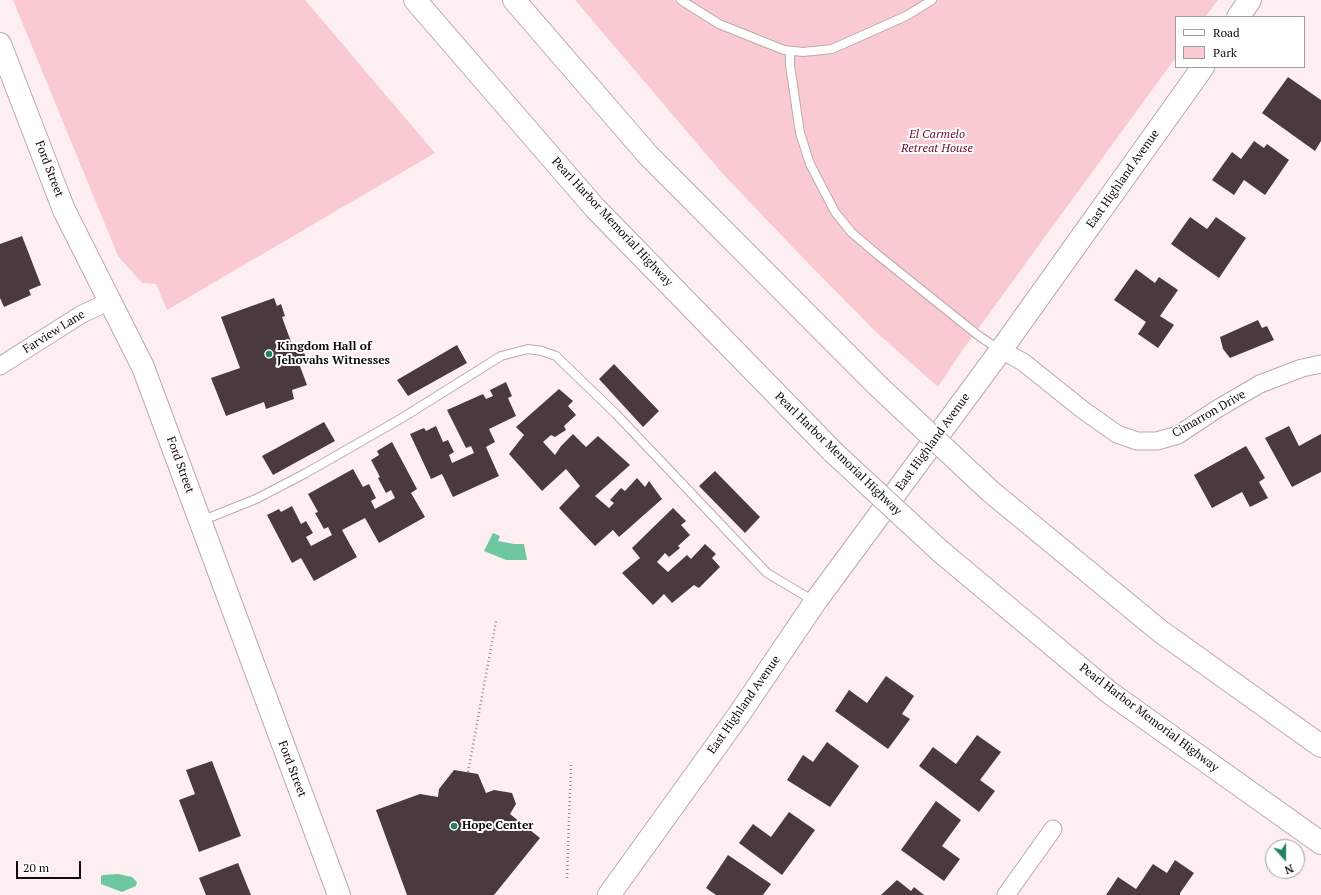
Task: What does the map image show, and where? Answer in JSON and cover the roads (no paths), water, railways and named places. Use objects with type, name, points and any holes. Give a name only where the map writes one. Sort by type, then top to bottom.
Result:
[{"type":"main road","name":"Pearl Harbor Memorial Highway","points":[[415,0],[595,208],[833,452],[940,551],[1110,693],[1321,843]]},
{"type":"main road","points":[[514,0],[648,155],[878,386],[990,491],[1160,631],[1321,746]]},
{"type":"main road","points":[[1239,16],[1250,0]]},
{"type":"main road","name":"Ford Street","points":[[0,44],[64,210],[143,367],[339,895]]},
{"type":"main road","name":"East Highland Avenue","points":[[609,895],[740,713],[815,602],[1001,350],[1202,68]]},
{"type":"street","name":"Farview Lane","points":[[0,366],[82,314],[110,301]]},
{"type":"street","name":"Cimarron Drive","points":[[1001,350],[1023,362],[1083,410],[1117,434],[1137,441],[1157,441],[1178,435],[1217,409],[1260,384],[1302,368],[1321,364]]},
{"type":"street","points":[[1006,895],[1053,829]]},
{"type":"lane","points":[[681,0],[719,24],[777,47],[790,51],[803,52],[832,49],[906,16],[932,0]]},
{"type":"lane","points":[[790,51],[790,65],[800,133],[810,164],[835,212],[851,232],[878,255],[979,336],[1001,350]]},
{"type":"lane","points":[[201,521],[256,498],[306,473],[402,418],[501,356],[528,349],[542,351],[556,356],[616,414],[767,573],[815,602]]},
{"type":"place","name":"Kingdom Hall of Jehovahs Witnesses","points":[[269,354]]},
{"type":"place","name":"Hope Center","points":[[454,826]]},
{"type":"park label","name":"El Carmelo Retreat House","points":[[937,142]]}]
